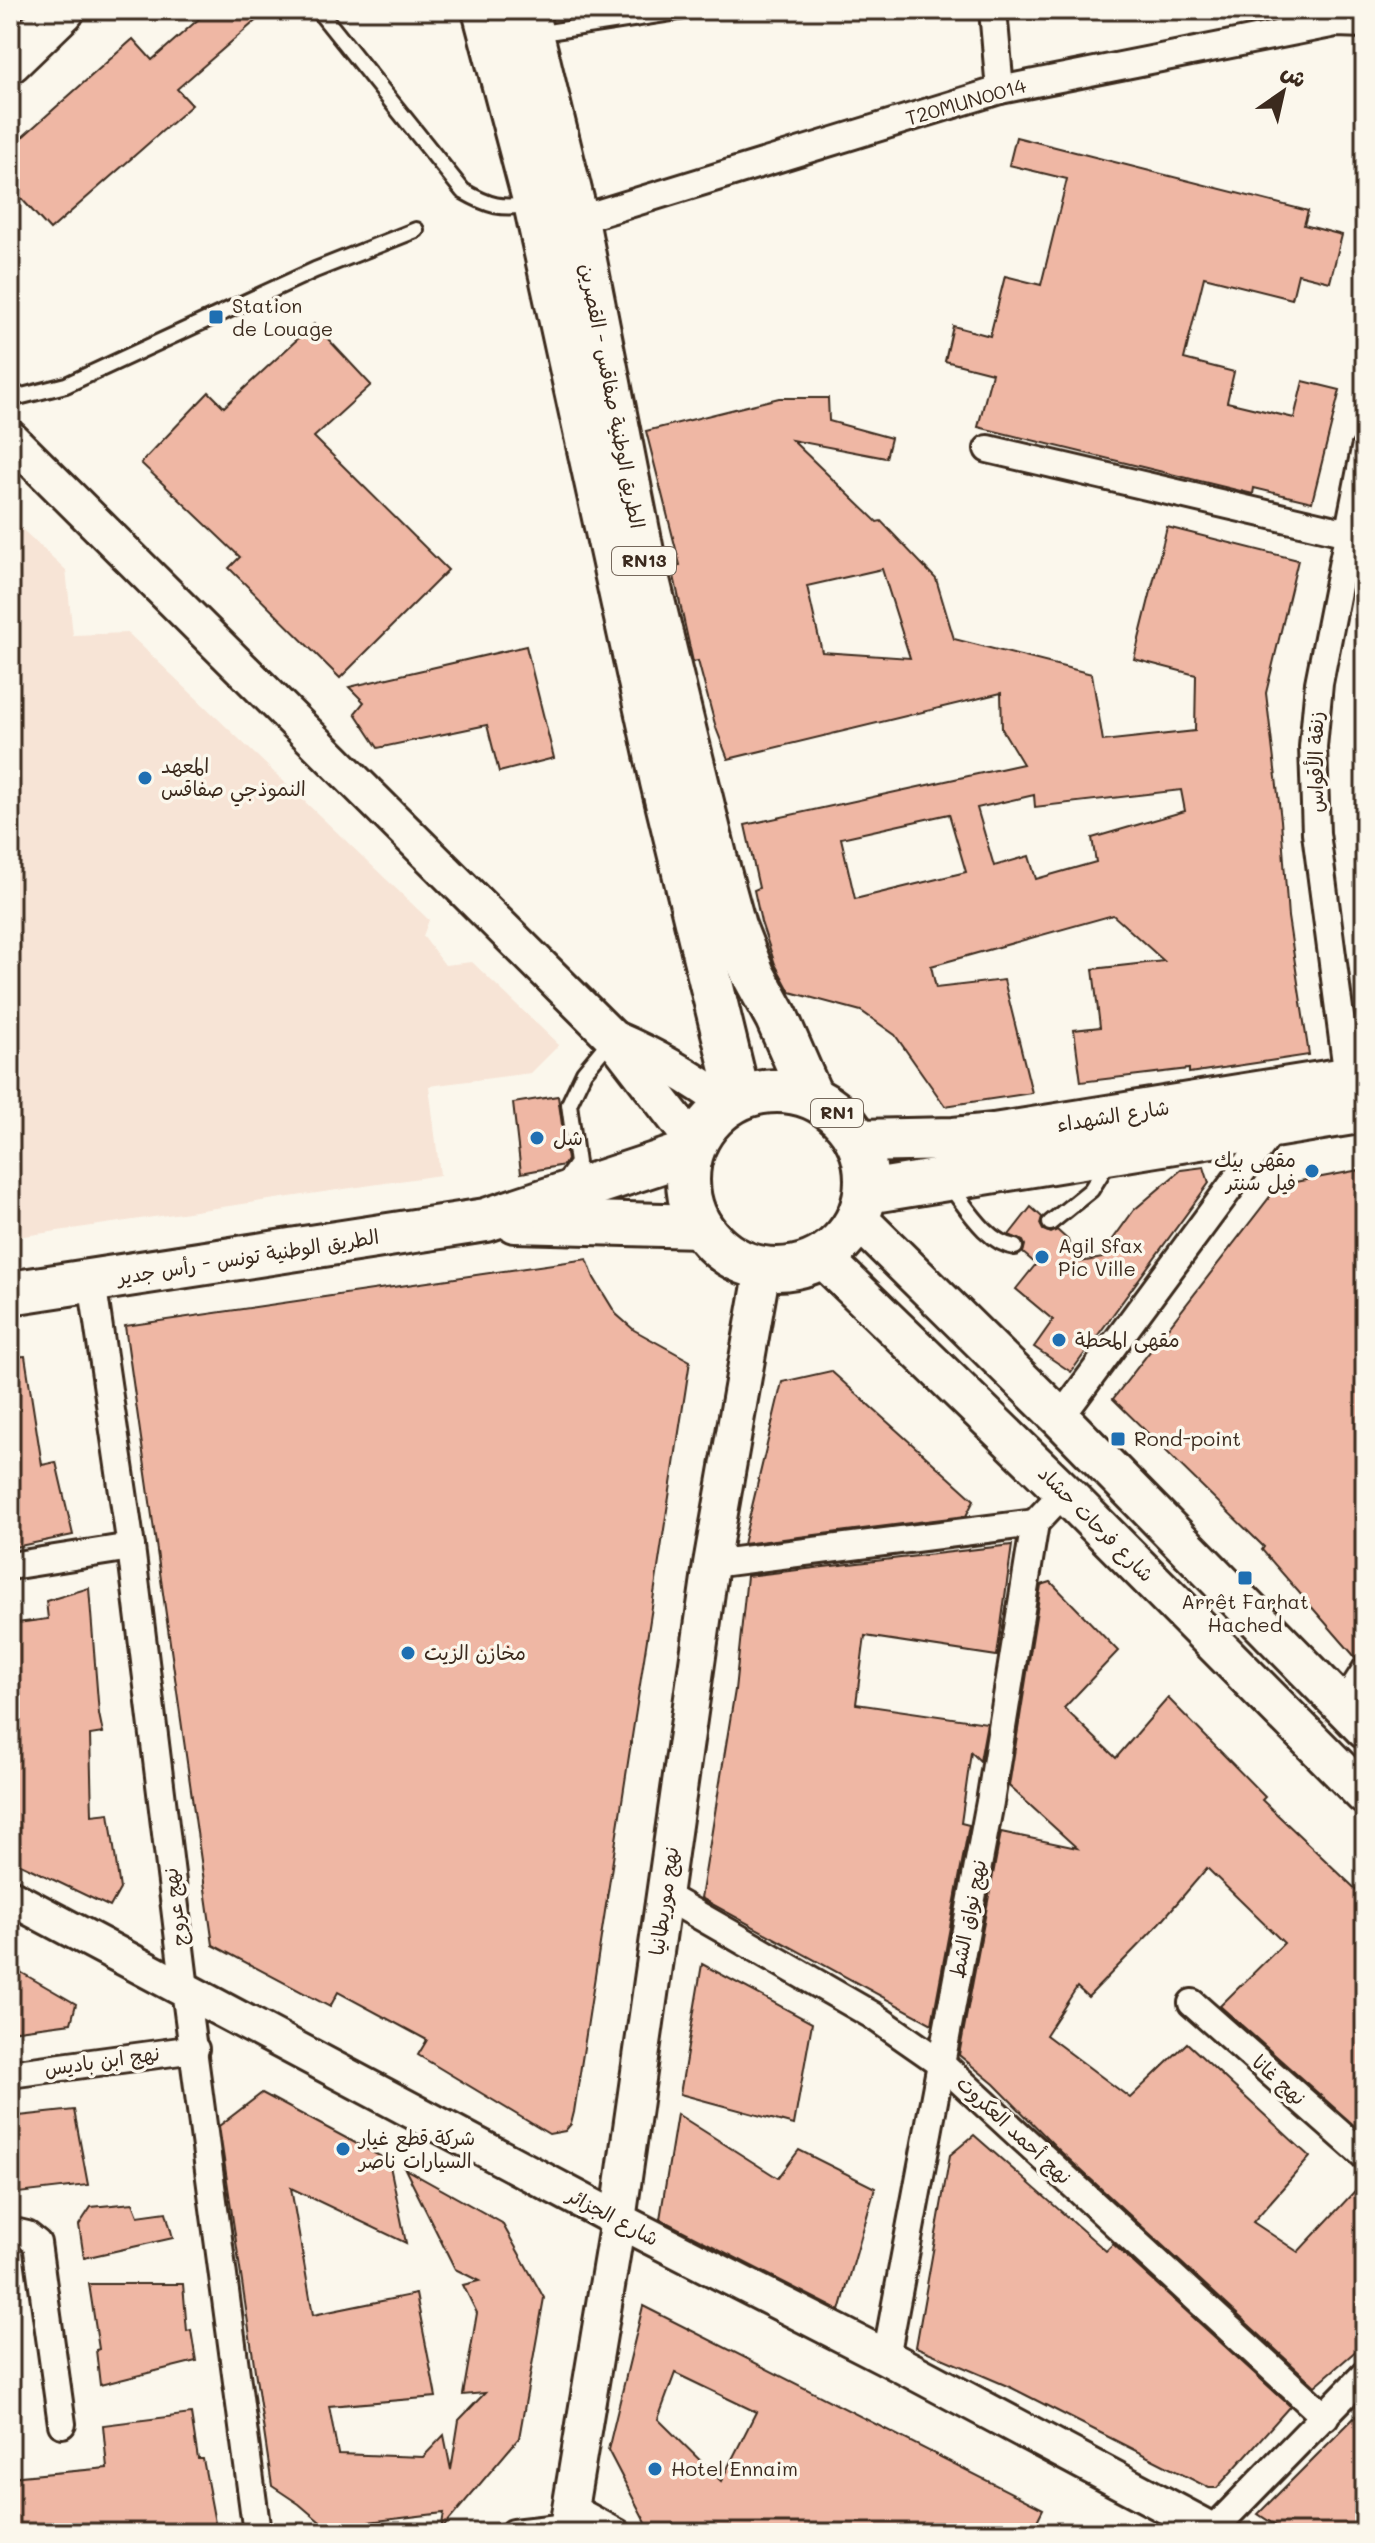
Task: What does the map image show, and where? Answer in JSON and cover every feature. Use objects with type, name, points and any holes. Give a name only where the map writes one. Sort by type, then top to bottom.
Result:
[{"type":"main road","points":[[10,61],[63,10]]},
{"type":"main road","name":"الطريق الوطنية صفاقس - القصرين","points":[[484,10],[535,203],[733,1101]]},
{"type":"main road","name":"الطريق الوطنية صفاقس - القصرين","points":[[528,23],[577,220],[646,572],[716,860],[734,926],[753,974],[777,1018],[811,1096]]},
{"type":"main road","name":"شارع الشهداء","points":[[862,1206],[943,1178],[1277,1124],[1359,1088]]},
{"type":"main road","name":"شارع الشهداء","points":[[859,1141],[994,1135],[1359,1088]]},
{"type":"main road","name":"RN1","points":[[733,1101],[763,1090],[787,1090],[811,1096],[839,1114],[859,1141],[866,1166],[862,1206]]},
{"type":"main road","points":[[733,1101],[708,1121],[693,1148],[687,1177],[690,1202],[700,1226],[717,1246],[738,1260],[763,1268],[804,1266],[843,1241],[862,1206],[1060,1418],[1354,1718]]},
{"type":"main road","name":"الطريق الوطنية تونس - رأس جدير","points":[[10,1293],[486,1220],[693,1148]]},
{"type":"main road","name":"الطريق الوطنية تونس - رأس جدير","points":[[486,1220],[700,1226]]},
{"type":"main road","name":"شارع فرحات حشاد","points":[[822,1257],[1064,1492],[1365,1795]]},
{"type":"street","points":[[993,10],[1000,90]]},
{"type":"street","name":"T20MUN0014","points":[[577,220],[1000,90],[1336,23],[1365,24]]},
{"type":"street","points":[[10,438],[613,1038],[693,1148]]},
{"type":"street","points":[[988,449],[1348,533]]},
{"type":"street","name":"زنقة الأقواس","points":[[1359,1088],[1316,833],[1313,747],[1319,683],[1365,449]]},
{"type":"street","points":[[613,1038],[653,1056],[733,1101]]},
{"type":"street","points":[[1060,1418],[1277,1124]]},
{"type":"street","name":"نهج موريطانيا","points":[[568,2522],[618,2220],[711,1564],[763,1268]]},
{"type":"street","name":"نهج عروج","points":[[92,1281],[131,1547],[185,1989],[257,2533]]},
{"type":"street","points":[[711,1564],[1035,1523],[1064,1492]]},
{"type":"street","name":"نهج نواق الشط","points":[[886,2357],[990,1802],[1035,1523]]},
{"type":"street","points":[[10,1566],[131,1547]]},
{"type":"street","points":[[1354,1718],[1365,1671]]},
{"type":"street","name":"نهج أحمد العكروت","points":[[665,1896],[872,2015],[941,2063],[1325,2417]]},
{"type":"street","name":"شارع الجزائر","points":[[10,1897],[1215,2532]]},
{"type":"street","name":"نهج غانا","points":[[1192,2003],[1365,2156]]},
{"type":"street","name":"نهج ابن باديس","points":[[10,2074],[195,2049]]},
{"type":"street","points":[[10,2231],[27,2235],[37,2243],[62,2424]]},
{"type":"street","points":[[1215,2532],[1365,2374]]},
{"type":"street","points":[[513,2533],[568,2522],[618,2533]]},
{"type":"lane","points":[[318,10],[463,191],[486,205],[512,208],[535,203]]},
{"type":"lane","points":[[528,23],[691,10]]},
{"type":"lane","points":[[10,399],[66,385],[315,270],[416,230]]},
{"type":"lane","points":[[551,1198],[577,1163],[569,1104],[584,1072],[613,1038]]},
{"type":"lane","points":[[1050,1223],[1091,1190],[1105,1172],[1112,1153]]},
{"type":"lane","points":[[943,1178],[992,1238],[1015,1247]]},
{"type":"shaded area","name":"المعهد النموذجي صفاقس","points":[[10,518],[66,570],[73,635],[128,633],[429,920],[423,936],[445,965],[472,962],[559,1045],[531,1073],[429,1086],[440,1175],[10,1238]]},
{"type":"building","points":[[209,10],[268,10],[177,89],[192,105],[50,230],[10,186],[10,148],[133,39],[152,60]]},
{"type":"building","points":[[1016,137],[1308,211],[1304,225],[1342,235],[1330,282],[1298,274],[1292,299],[1204,277],[1184,359],[1234,372],[1227,402],[1294,418],[1303,381],[1340,390],[1312,502],[1254,488],[1253,494],[978,427],[992,373],[945,361],[953,326],[990,336],[1005,276],[1041,285],[1067,179],[1009,165]]},
{"type":"building","points":[[314,324],[371,385],[314,437],[448,570],[340,678],[229,568],[240,557],[141,463],[209,392],[224,407]]},
{"type":"building","points":[[779,398],[828,398],[829,421],[891,438],[886,458],[792,440],[877,522],[881,521],[936,579],[954,639],[1092,674],[1103,741],[1195,731],[1196,675],[1134,659],[1167,527],[1298,560],[1266,693],[1281,820],[1288,917],[1309,1055],[1189,1073],[1189,1069],[1081,1082],[1074,1030],[1100,1027],[1093,969],[1164,961],[1113,915],[931,966],[936,988],[1004,980],[1032,1093],[945,1106],[895,1035],[861,1011],[790,992],[775,964],[761,922],[754,890],[759,888],[745,825],[1023,764],[1002,729],[1001,693],[728,759],[716,728],[698,661],[693,662],[672,567],[680,565],[646,431]],"holes":[[[882,569],[910,658],[822,652],[807,586]],[[1181,790],[1185,811],[1092,838],[1096,862],[1036,879],[1029,856],[994,866],[977,808],[1034,795],[1035,807]],[[949,814],[966,872],[855,899],[841,838]]]},
{"type":"building","points":[[526,646],[554,758],[499,772],[487,725],[378,748],[355,713],[364,702],[349,687]]},
{"type":"building","points":[[558,1096],[567,1160],[564,1165],[521,1173],[513,1103]]},
{"type":"building","points":[[1204,1167],[1209,1183],[1071,1372],[1034,1347],[1053,1320],[1016,1289],[1036,1264],[1023,1253],[1023,1241],[1009,1235],[1031,1207],[1042,1217],[1040,1224],[1043,1230],[1051,1233],[1057,1230],[1068,1240],[1074,1263],[1103,1258],[1103,1253],[1134,1210],[1181,1170]]},
{"type":"building","points":[[1365,1169],[1365,1655],[1356,1658],[1262,1550],[1264,1547],[1113,1399],[1279,1185]]},
{"type":"building","name":"مخازن الزيت","points":[[587,1259],[594,1278],[616,1314],[634,1330],[690,1361],[574,2112],[571,2124],[565,2131],[549,2134],[418,2055],[427,2040],[338,1992],[330,2007],[213,1945],[125,1326]]},
{"type":"building","points":[[25,1356],[42,1465],[56,1462],[73,1535],[10,1548],[10,1357]]},
{"type":"building","points":[[831,1371],[974,1500],[966,1516],[743,1544],[782,1382]]},
{"type":"building","points":[[1012,1545],[997,1656],[865,1636],[856,1704],[987,1723],[980,1761],[971,1752],[961,1823],[969,1825],[932,2024],[701,1898],[735,1690],[747,1576]]},
{"type":"building","points":[[1051,1582],[1118,1651],[1064,1708],[1116,1758],[1168,1698],[1265,1797],[1262,1800],[1365,1898],[1365,2135],[1220,2006],[1284,1943],[1207,1868],[1160,1923],[1088,1997],[1077,1987],[1046,2035],[1130,2098],[1187,2043],[1310,2157],[1253,2222],[1298,2252],[1365,2180],[1365,2343],[1315,2386],[1058,2149],[994,2084],[959,2055],[1001,1832],[1077,1848],[1009,1786],[1041,1585]]},
{"type":"building","points":[[89,1588],[103,1733],[90,1735],[92,1815],[109,1813],[120,1889],[110,1907],[10,1859],[10,1624],[48,1619],[46,1601]]},
{"type":"building","points":[[702,1964],[812,2023],[794,2125],[680,2094]]},
{"type":"building","points":[[10,1966],[76,2004],[71,2023],[10,2031]]},
{"type":"building","points":[[262,2093],[389,2161],[406,2243],[291,2188],[313,2315],[416,2294],[436,2397],[329,2406],[338,2454],[423,2457],[444,2435],[451,2470],[459,2420],[485,2393],[463,2395],[477,2313],[463,2285],[479,2281],[455,2269],[405,2169],[502,2223],[544,2298],[519,2438],[441,2530],[444,2513],[326,2527],[272,2486],[219,2126]]},
{"type":"building","points":[[74,2110],[88,2185],[10,2194],[10,2117]]},
{"type":"building","points":[[677,2114],[778,2178],[799,2150],[875,2188],[840,2311],[660,2219]]},
{"type":"building","points":[[974,2135],[1106,2251],[1113,2244],[1290,2406],[1217,2488],[1209,2488],[1012,2388],[916,2347],[950,2155]]},
{"type":"building","points":[[133,2203],[138,2216],[166,2212],[173,2238],[84,2258],[79,2225],[91,2207]]},
{"type":"building","points":[[89,2284],[183,2284],[187,2331],[191,2330],[196,2361],[100,2385],[96,2350],[99,2349]]},
{"type":"building","points":[[643,2306],[1043,2509],[1031,2533],[664,2533],[647,2525],[608,2450]],"holes":[[[675,2373],[756,2412],[721,2481],[658,2419]]]},
{"type":"building","points":[[1365,2407],[1365,2533],[1287,2533],[1258,2514]]},
{"type":"building","points":[[191,2414],[198,2459],[203,2459],[216,2528],[168,2533],[10,2533],[10,2477],[107,2468],[103,2425]]},
{"type":"place","name":"Station de Louage","points":[[216,317]]},
{"type":"place","name":"المعهد النموذجي صفاقس","points":[[145,778]]},
{"type":"place","name":"شل","points":[[537,1138]]},
{"type":"place","name":"مقهى بيك فيل سنتر","points":[[1312,1171]]},
{"type":"place","name":"Agil Sfax Pic Ville","points":[[1042,1257]]},
{"type":"place","name":"مقهى المحطة","points":[[1059,1340]]},
{"type":"place","name":"Rond-point","points":[[1118,1439]]},
{"type":"place","name":"Arrêt Farhat Hached","points":[[1245,1578]]},
{"type":"place","name":"مخازن الزيت","points":[[408,1653]]},
{"type":"place","name":"شركة قطع غيار السيارات ناصر","points":[[343,2149]]},
{"type":"place","name":"Hotel Ennaim","points":[[655,2469]]}]
